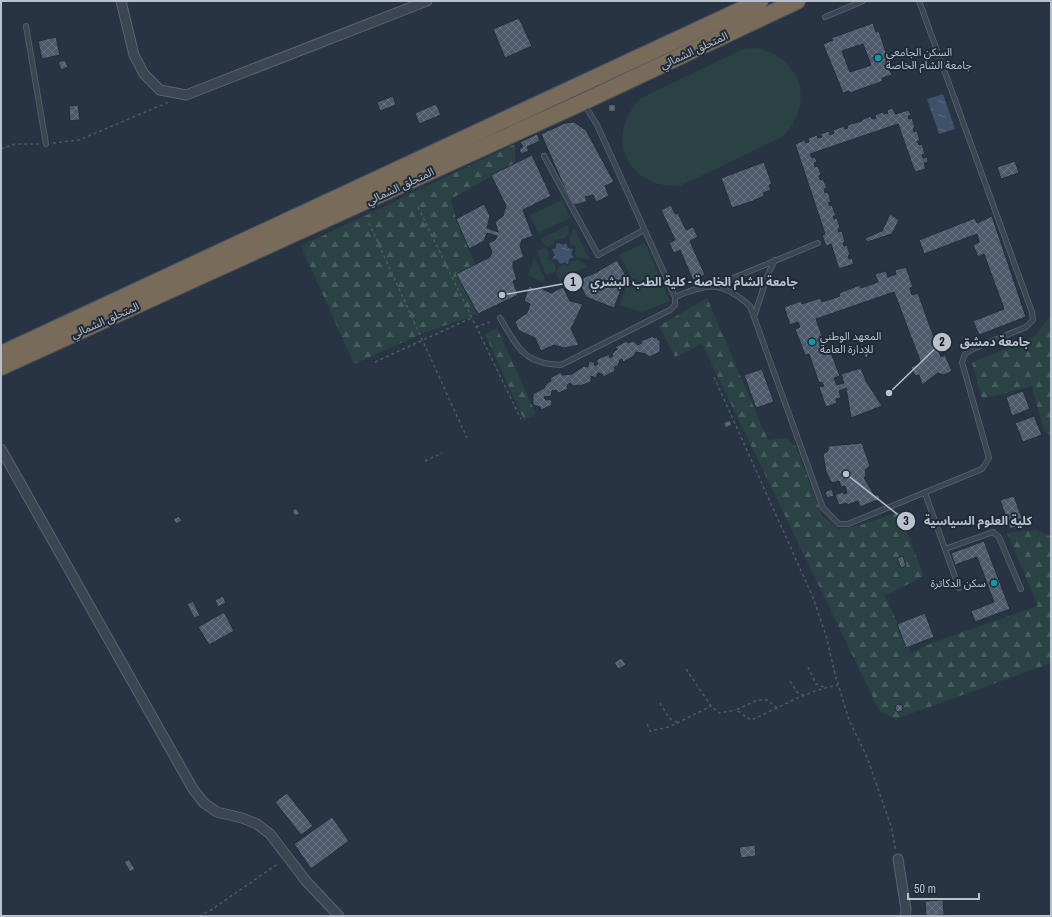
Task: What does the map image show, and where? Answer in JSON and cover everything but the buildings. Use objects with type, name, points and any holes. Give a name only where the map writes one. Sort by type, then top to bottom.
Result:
[{"type":"highway","name":"المتحلق الشمالي","points":[[1,367],[583,102],[797,1]]},
{"type":"highway","name":"المتحلق الشمالي","points":[[1,354],[754,2]]},
{"type":"highway","points":[[577,86],[583,102]]},
{"type":"street","points":[[121,1],[134,55],[144,74],[160,90],[186,95],[427,1]]},
{"type":"street","points":[[1,449],[192,789],[204,803],[217,812],[242,818],[266,831],[306,881],[339,916]]},
{"type":"street","points":[[898,859],[906,909],[905,916]]},
{"type":"lane","points":[[825,17],[863,1]]},
{"type":"lane","points":[[714,286],[737,294],[750,306],[823,508],[839,524],[848,524],[982,469],[989,458],[962,362],[965,354],[973,349],[1026,327],[1033,320],[1032,312],[918,1]]},
{"type":"lane","points":[[26,26],[46,144]]},
{"type":"lane","points":[[500,318],[521,352],[546,365],[561,365],[670,310],[675,304],[675,297],[597,125],[583,102]]},
{"type":"lane","points":[[544,156],[598,255],[644,230]]},
{"type":"lane","points":[[675,297],[697,288],[714,286],[818,243]]},
{"type":"lane","points":[[754,317],[768,274],[775,260]]},
{"type":"lane","points":[[925,493],[959,588]]},
{"type":"lane","points":[[945,549],[993,532],[999,537],[1021,589]]},
{"type":"path","points":[[1,148],[15,144],[46,144],[79,140],[186,95]]},
{"type":"path","points":[[418,207],[521,419]]},
{"type":"path","points":[[369,223],[467,438]]},
{"type":"path","points":[[375,362],[471,318]]},
{"type":"path","points":[[476,327],[500,318]]},
{"type":"path","points":[[714,377],[812,595],[826,635],[838,685],[849,720],[867,757],[891,826],[898,859]]},
{"type":"path","points":[[425,461],[442,453]]},
{"type":"path","points":[[808,667],[816,684],[824,687]]},
{"type":"path","points":[[686,669],[711,706],[719,713],[736,710],[757,700],[767,700],[777,708]]},
{"type":"path","points":[[790,681],[797,692],[805,696]]},
{"type":"path","points":[[736,710],[750,720],[824,687],[838,685]]},
{"type":"path","points":[[660,703],[669,718],[678,723]]},
{"type":"path","points":[[646,724],[650,731],[669,728],[711,706]]},
{"type":"path","points":[[199,916],[211,910],[287,857]]},
{"type":"green space","points":[[756,48],[772,53],[784,61],[793,72],[799,84],[801,97],[799,110],[793,124],[782,137],[680,186],[662,185],[646,179],[634,169],[626,157],[623,143],[624,128],[630,113],[641,98],[743,49]]},
{"type":"green space","points":[[515,144],[515,163],[451,199],[456,219],[475,264],[456,274],[478,314],[426,332],[354,364],[301,246]]},
{"type":"green space","points":[[562,200],[570,218],[538,233],[530,215]]},
{"type":"green space","points":[[568,225],[569,231],[567,236],[557,239],[549,247],[544,245],[540,239]]},
{"type":"green space","points":[[574,228],[590,260],[576,257],[576,246],[570,244],[569,240]]},
{"type":"green space","points":[[645,243],[670,301],[641,312],[620,305],[630,274],[619,255]]},
{"type":"green space","points":[[545,247],[549,253],[547,259],[553,261],[556,267],[555,272],[546,275],[537,251]]},
{"type":"green space","points":[[534,258],[545,278],[543,282],[528,275]]},
{"type":"green space","points":[[578,260],[588,266],[560,280],[556,272],[558,268],[563,265],[567,267],[571,262]]},
{"type":"green space","points":[[707,298],[768,440],[786,438],[796,447],[822,515],[839,529],[861,525],[899,512],[924,576],[885,596],[911,653],[934,642],[1038,606],[1007,533],[1036,530],[1051,536],[1051,663],[896,719],[880,712],[702,344],[675,357],[659,326]]},
{"type":"green space","points":[[1049,317],[1051,321],[1051,435],[1044,432],[1032,386],[982,399],[972,363],[1035,336]]},
{"type":"green space","points":[[497,328],[536,414],[524,420],[485,334]]},
{"type":"water","points":[[943,94],[955,129],[939,134],[927,99]]},
{"type":"water","points":[[559,243],[563,245],[566,243],[568,248],[573,249],[571,254],[574,257],[569,259],[568,264],[564,262],[560,264],[557,259],[552,259],[555,255],[552,249],[556,248],[556,244]]},
{"type":"place","name":"السكن الجامعي جامعة الشام الخاصة","points":[[878,58]]},
{"type":"place","name":"جامعة الشام الخاصة - كلية الطب البشري","points":[[502,295]]},
{"type":"place","name":"المعهد الوطني للإدارة العامة","points":[[812,342]]},
{"type":"place","name":"جامعة دمشق","points":[[889,393]]},
{"type":"place","name":"كلية العلوم السياسية","points":[[846,474]]},
{"type":"place","name":"سكن الدكاترة","points":[[994,583]]}]
